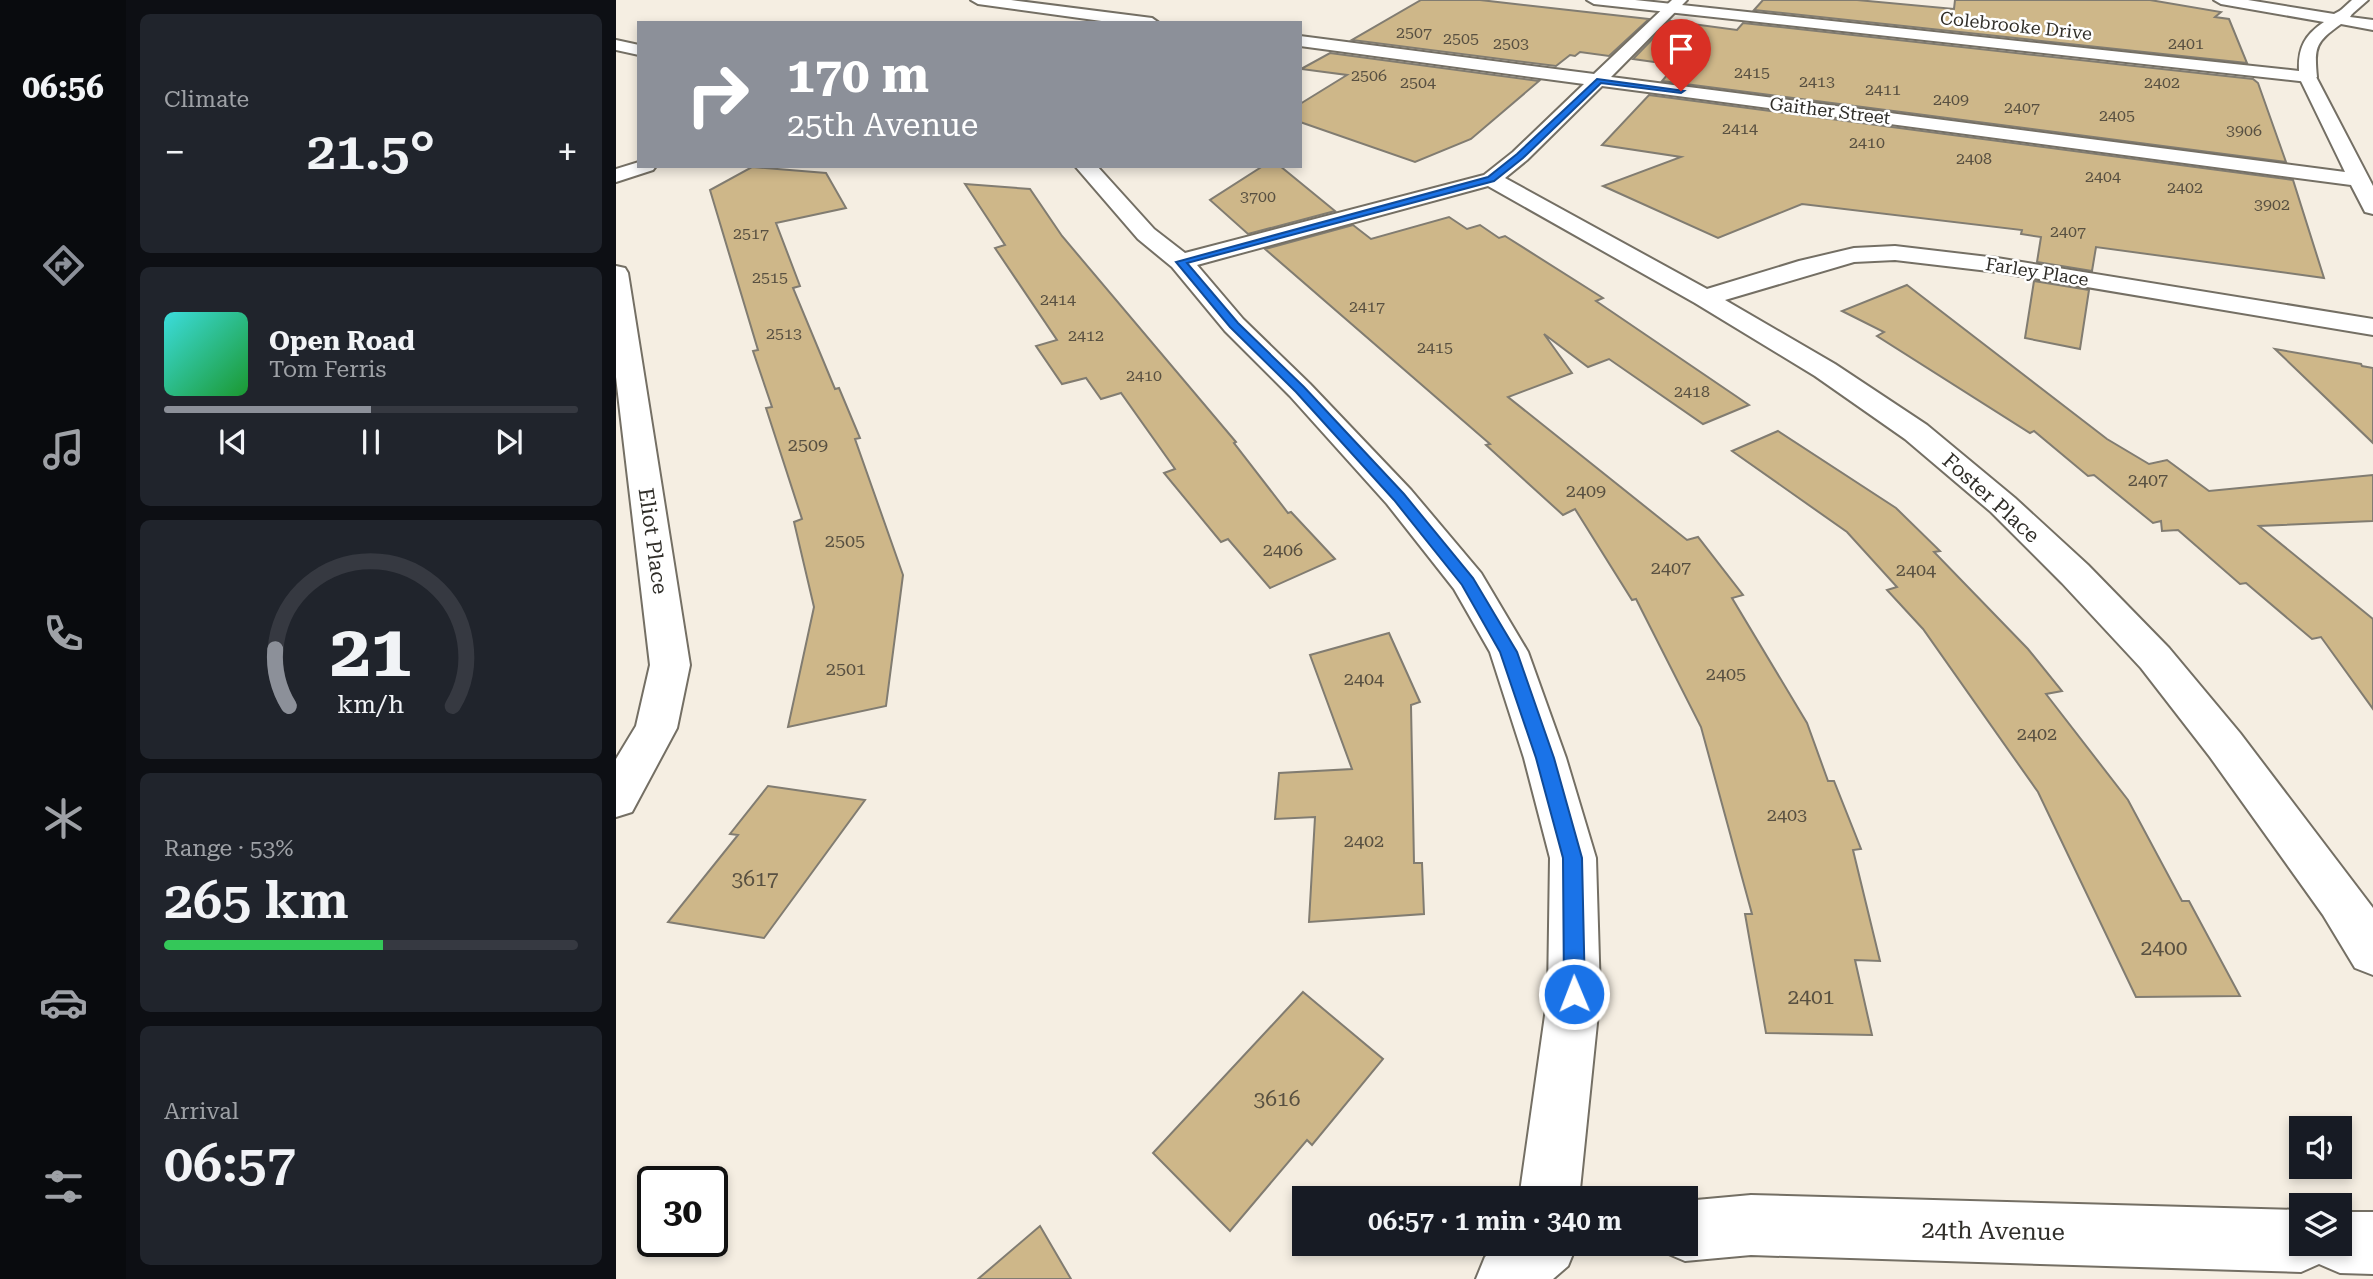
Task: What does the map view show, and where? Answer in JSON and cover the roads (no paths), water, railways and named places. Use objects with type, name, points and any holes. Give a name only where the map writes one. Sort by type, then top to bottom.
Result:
[{"type":"street","points":[[978,0],[1138,21]]},
{"type":"street","points":[[1025,21],[1079,0]]},
{"type":"street","name":"Colebrooke Drive","points":[[1594,0],[1675,4],[2308,77]]},
{"type":"street","points":[[2221,0],[2343,15],[2373,15]]},
{"type":"street","points":[[2281,0],[2373,25]]},
{"type":"street","points":[[2361,0],[2311,39],[2306,49],[2308,77],[2373,207]]},
{"type":"street","points":[[1181,262],[1491,179],[1520,156],[1675,4]]},
{"type":"street","name":"Gaither Street","points":[[1302,41],[2359,180]]},
{"type":"street","points":[[616,45],[637,50]]},
{"type":"street","points":[[616,176],[640,168]]},
{"type":"street","points":[[1087,168],[1146,233],[1181,262],[1234,325],[1300,390],[1399,497],[1468,582],[1508,652],[1545,758],[1573,858],[1574,994],[1551,1186]]},
{"type":"street","name":"Foster Place","points":[[1491,179],[1704,298],[1825,370],[1916,432],[2003,505],[2075,574],[2155,658],[2216,734],[2340,900],[2373,951]]},
{"type":"street","name":"Farley Place","points":[[1704,298],[1808,266],[1854,255],[1895,253],[1997,265],[2373,327]]},
{"type":"street","name":"Eliot Place","points":[[616,273],[670,665],[656,728],[616,799]]},
{"type":"street","name":"24th Avenue","points":[[1698,1230],[1765,1226],[2289,1241]]},
{"type":"street","points":[[2352,1242],[2373,1243]]},
{"type":"street","points":[[1507,1279],[1532,1256]]},
{"type":"street","points":[[1543,1279],[1544,1256]]}]
